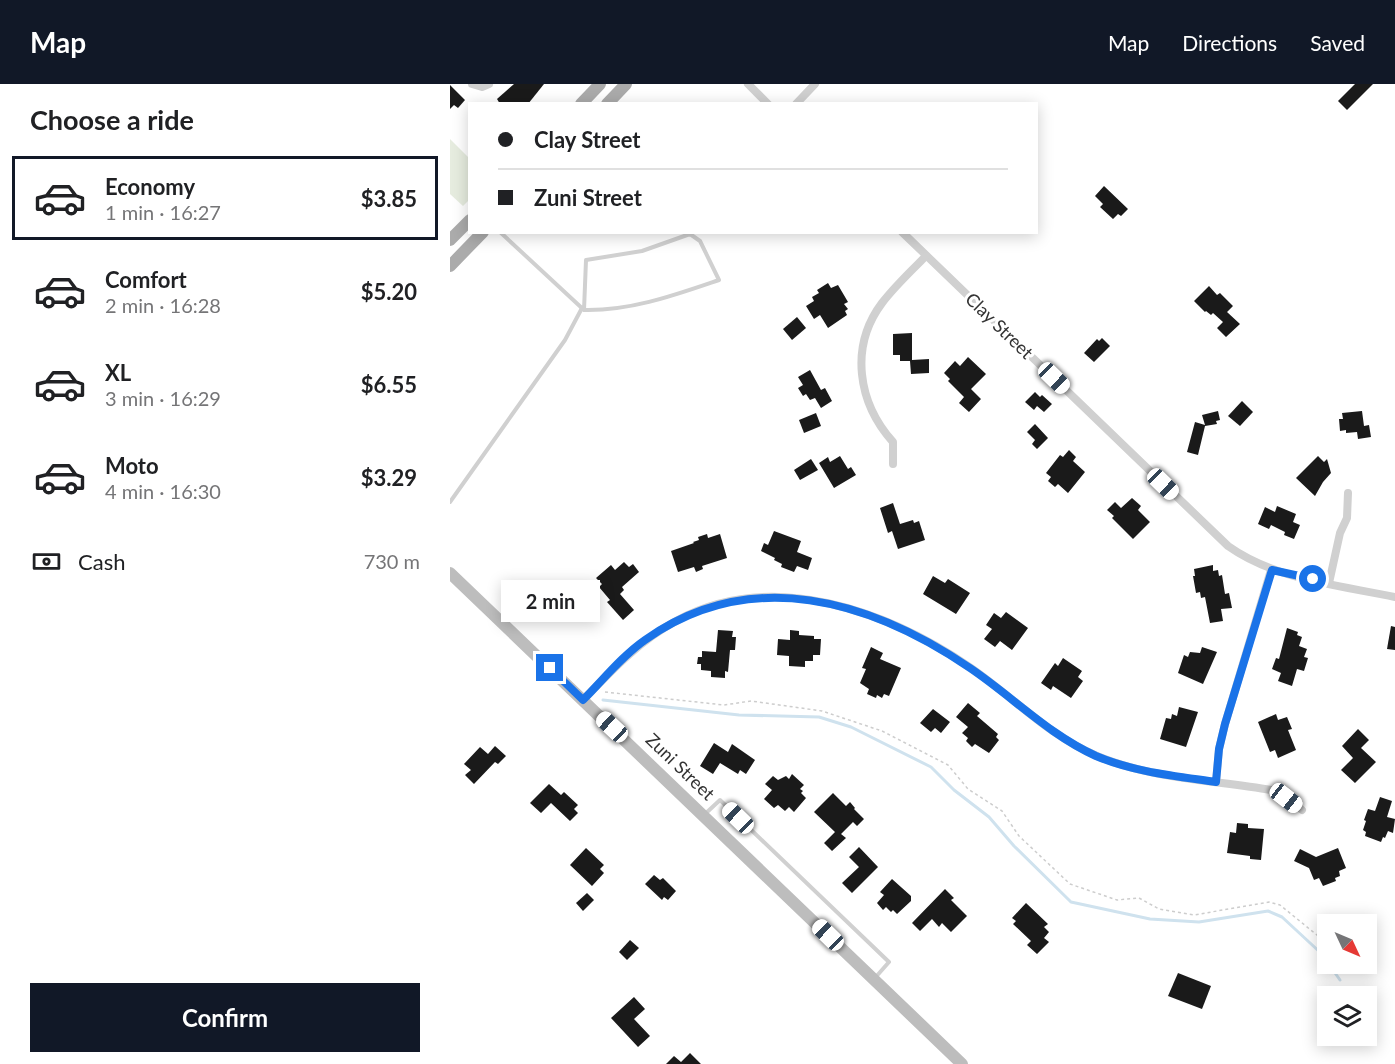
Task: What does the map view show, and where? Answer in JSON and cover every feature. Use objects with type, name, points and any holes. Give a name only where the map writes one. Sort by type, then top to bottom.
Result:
[{"type":"main road","points":[[583,102],[600,84]]},
{"type":"main road","points":[[609,102],[626,84]]},
{"type":"main road","points":[[450,240],[468,222]]},
{"type":"main road","points":[[450,267],[481,234]]},
{"type":"street","points":[[472,84],[482,87],[489,84]]},
{"type":"street","points":[[748,84],[766,102]]},
{"type":"street","points":[[798,102],[815,84]]},
{"type":"street","name":"Clay Street","points":[[904,234],[1228,546],[1242,556],[1272,570],[1395,597]]},
{"type":"street","points":[[893,464],[893,442],[877,423],[863,387],[862,349],[870,325],[879,308],[926,256]]},
{"type":"street","points":[[1329,583],[1340,533],[1347,518],[1348,492]]},
{"type":"street","points":[[1216,782],[1219,749],[1225,724],[1272,570]]},
{"type":"street","name":"Zuni Street","points":[[450,573],[962,1064]]},
{"type":"street","points":[[583,700],[644,641],[693,613],[737,599],[800,598],[854,610],[888,622],[928,642],[972,669],[1035,719],[1071,743],[1097,756],[1134,769],[1270,790],[1302,810]]},
{"type":"lane","points":[[450,502],[565,340],[583,310],[586,260],[642,251],[690,234],[700,241],[719,280],[655,301],[603,310],[583,310],[502,234]]},
{"type":"lane","points":[[704,815],[720,800],[881,955],[889,963],[874,979]]},
{"type":"path","points":[[597,686],[604,692],[702,703],[724,705],[751,701],[822,711],[882,731],[948,765],[968,789],[1002,811],[1018,836],[1070,884],[1117,900],[1139,898],[1159,909],[1194,915],[1269,902],[1280,905],[1317,935]]},
{"type":"shaded area","points":[[450,139],[468,157],[468,201],[463,206],[450,194]]},
{"type":"building","points":[[514,84],[544,84],[530,102],[499,102],[497,99]]},
{"type":"building","points":[[1355,84],[1373,84],[1347,110],[1338,101]]},
{"type":"building","points":[[450,85],[465,100],[458,108],[454,105],[450,109]]},
{"type":"building","points":[[1104,186],[1128,209],[1121,216],[1118,214],[1113,219],[1100,207],[1103,204],[1095,196]]},
{"type":"building","points":[[828,283],[831,288],[838,285],[848,302],[844,304],[848,309],[845,311],[847,315],[828,328],[820,315],[814,319],[806,306],[814,301],[812,297],[819,293],[817,290]]},
{"type":"building","points":[[1209,286],[1233,306],[1227,312],[1240,324],[1226,337],[1217,328],[1223,322],[1213,313],[1211,315],[1205,312],[1194,301]]},
{"type":"building","points":[[797,317],[806,328],[792,340],[783,329]]},
{"type":"building","points":[[912,333],[912,360],[929,359],[929,373],[911,374],[910,361],[900,361],[900,355],[893,355],[893,334]]},
{"type":"building","points":[[1102,338],[1110,346],[1094,362],[1084,353],[1097,339],[1099,341]]},
{"type":"building","points":[[968,357],[986,374],[971,389],[981,399],[969,412],[959,403],[964,397],[948,381],[950,379],[944,373],[955,361],[960,366]]},
{"type":"building","points":[[810,370],[821,390],[825,388],[832,401],[821,408],[815,398],[810,400],[806,394],[803,396],[798,388],[803,385],[798,377]]},
{"type":"building","points":[[1035,392],[1052,404],[1044,412],[1037,406],[1034,410],[1025,402]]},
{"type":"building","points":[[1242,401],[1253,412],[1240,426],[1228,416]]},
{"type":"building","points":[[1218,411],[1220,420],[1216,421],[1217,424],[1205,426],[1198,455],[1187,452],[1195,422],[1205,425],[1202,415]]},
{"type":"building","points":[[1362,411],[1364,426],[1369,425],[1371,437],[1358,439],[1357,432],[1340,431],[1339,419],[1343,419],[1342,413]]},
{"type":"building","points":[[816,413],[821,426],[804,433],[799,420]]},
{"type":"building","points":[[1035,424],[1048,438],[1037,449],[1032,444],[1035,440],[1027,432]]},
{"type":"building","points":[[1069,450],[1076,457],[1073,461],[1085,472],[1068,493],[1058,484],[1055,487],[1048,481],[1051,477],[1046,473],[1060,455],[1063,457]]},
{"type":"building","points":[[840,456],[848,469],[851,467],[856,475],[834,488],[819,463],[828,457],[830,462]]},
{"type":"building","points":[[1318,456],[1324,462],[1327,459],[1331,473],[1315,496],[1296,478]]},
{"type":"building","points":[[811,459],[818,470],[800,480],[794,470]]},
{"type":"building","points":[[1132,498],[1141,506],[1138,510],[1150,522],[1133,539],[1107,510],[1115,502],[1121,508]]},
{"type":"building","points":[[893,503],[900,524],[913,520],[914,523],[919,521],[925,540],[898,549],[892,531],[888,533],[880,508]]},
{"type":"building","points":[[1277,506],[1296,514],[1293,522],[1300,525],[1294,539],[1271,525],[1269,529],[1258,524],[1265,507],[1275,512]]},
{"type":"building","points":[[774,531],[801,541],[797,552],[812,558],[808,570],[797,566],[794,572],[781,567],[782,564],[774,560],[775,558],[761,551],[764,543],[768,545]]},
{"type":"building","points":[[707,534],[708,538],[720,534],[727,558],[702,566],[703,569],[696,572],[694,567],[678,572],[671,551],[694,543],[699,540],[698,537]]},
{"type":"building","points":[[624,562],[629,567],[633,564],[639,572],[622,587],[624,590],[620,594],[634,610],[623,620],[607,602],[610,600],[599,587],[602,584],[596,578],[611,565],[615,570]]},
{"type":"building","points":[[1213,565],[1213,571],[1218,570],[1219,576],[1222,575],[1225,594],[1229,593],[1232,608],[1221,609],[1223,621],[1210,623],[1205,597],[1201,598],[1200,592],[1196,593],[1193,576],[1195,576],[1194,569]]},
{"type":"building","points":[[933,576],[945,583],[948,579],[970,593],[956,614],[923,594]]},
{"type":"building","points":[[1006,612],[1028,628],[1012,650],[1000,641],[995,647],[984,639],[992,629],[986,625],[994,613],[1001,618]]},
{"type":"building","points":[[1391,626],[1395,627],[1395,650],[1387,649]]},
{"type":"building","points":[[1287,628],[1298,632],[1297,635],[1302,637],[1299,646],[1307,649],[1304,657],[1308,658],[1304,671],[1297,669],[1292,686],[1278,681],[1281,673],[1272,669],[1276,658],[1279,659]]},
{"type":"building","points":[[718,630],[733,631],[732,637],[736,637],[735,650],[730,650],[728,672],[725,671],[725,678],[711,677],[711,671],[701,670],[701,664],[697,664],[698,657],[702,657],[702,651],[716,652]]},
{"type":"building","points":[[790,630],[799,631],[799,635],[821,639],[820,655],[813,655],[813,661],[805,661],[805,667],[789,666],[789,656],[777,655],[778,639],[790,640]]},
{"type":"building","points":[[871,647],[883,653],[880,659],[901,668],[889,696],[884,694],[882,698],[877,695],[876,698],[867,694],[869,689],[860,683],[866,669],[862,668]]},
{"type":"building","points":[[1202,647],[1217,652],[1203,684],[1178,673],[1184,655],[1188,657],[1190,652],[1200,653]]},
{"type":"building","points":[[1063,658],[1082,671],[1078,677],[1083,681],[1071,698],[1053,686],[1051,690],[1041,683],[1055,663],[1058,666]]},
{"type":"building","points":[[968,703],[980,713],[977,716],[998,734],[996,737],[999,740],[989,753],[975,744],[972,747],[966,741],[968,738],[962,733],[968,727],[956,717]]},
{"type":"building","points":[[1179,707],[1198,712],[1186,747],[1160,739],[1166,718],[1171,719],[1172,714],[1177,716]]},
{"type":"building","points":[[933,709],[950,722],[941,733],[935,728],[931,732],[920,723]]},
{"type":"building","points":[[1276,714],[1278,720],[1287,717],[1292,729],[1288,730],[1296,750],[1278,758],[1275,750],[1270,752],[1258,722]]},
{"type":"building","points":[[1358,729],[1369,740],[1361,748],[1376,762],[1355,783],[1341,770],[1353,758],[1342,746]]},
{"type":"building","points":[[714,743],[728,752],[732,744],[755,760],[746,774],[740,770],[738,774],[720,763],[713,774],[700,766]]},
{"type":"building","points":[[495,746],[506,756],[498,764],[495,762],[474,784],[465,775],[471,770],[464,764],[480,747],[488,754]]},
{"type":"building","points":[[792,774],[804,785],[800,789],[806,798],[794,812],[789,807],[785,811],[778,805],[774,808],[764,799],[772,790],[765,784],[773,776],[778,780],[786,776],[789,779]]},
{"type":"building","points":[[549,784],[561,795],[564,792],[578,805],[574,809],[578,813],[570,821],[551,803],[541,813],[530,803]]},
{"type":"building","points":[[833,793],[846,806],[850,802],[864,819],[857,826],[853,822],[841,834],[846,838],[832,851],[824,843],[835,832],[814,812]]},
{"type":"building","points":[[1380,797],[1392,801],[1387,817],[1395,819],[1393,833],[1388,831],[1381,842],[1365,836],[1366,832],[1363,830],[1368,809],[1375,811]]},
{"type":"building","points":[[1237,823],[1248,824],[1248,828],[1264,829],[1261,860],[1227,853],[1230,832],[1236,833]]},
{"type":"building","points":[[859,847],[878,867],[852,893],[842,883],[859,867],[849,857]]},
{"type":"building","points":[[586,848],[604,865],[600,869],[604,873],[592,886],[570,865]]},
{"type":"building","points":[[1338,848],[1346,868],[1339,871],[1340,876],[1335,878],[1336,881],[1323,886],[1319,878],[1314,880],[1309,868],[1294,861],[1300,849],[1316,857]]},
{"type":"building","points":[[654,875],[660,880],[663,878],[676,891],[668,900],[664,897],[662,900],[645,884]]},
{"type":"building","points":[[892,879],[911,896],[911,901],[897,914],[886,907],[883,910],[877,903],[884,895],[880,892]]},
{"type":"building","points":[[945,889],[954,898],[951,900],[967,916],[951,932],[942,923],[939,927],[932,919],[920,931],[912,923]]},
{"type":"building","points":[[587,893],[594,900],[583,911],[576,903]]},
{"type":"building","points":[[1026,903],[1048,924],[1044,927],[1049,932],[1044,938],[1049,942],[1037,954],[1027,945],[1031,941],[1013,924],[1016,921],[1012,918]]},
{"type":"building","points":[[630,940],[639,948],[627,960],[619,952]]},
{"type":"building","points":[[1178,973],[1211,986],[1202,1009],[1168,996]]},
{"type":"building","points":[[634,997],[645,1009],[634,1019],[650,1036],[638,1047],[611,1018]]},
{"type":"building","points":[[690,1053],[701,1064],[666,1064],[674,1056],[681,1062]]},
{"type":"waterway","points":[[603,700],[739,715],[819,717],[851,727],[931,767],[954,790],[989,817],[1014,846],[1071,902],[1150,919],[1199,922],[1268,911],[1282,917],[1317,949]]},
{"type":"waterway","points":[[1336,974],[1340,980]]},
{"type":"route","points":[[550,668],[583,700],[644,641],[693,613],[737,599],[800,598],[854,610],[908,631],[947,652],[1035,719],[1071,743],[1097,756],[1134,769],[1216,782],[1219,749],[1225,724],[1272,570],[1313,579]]}]
